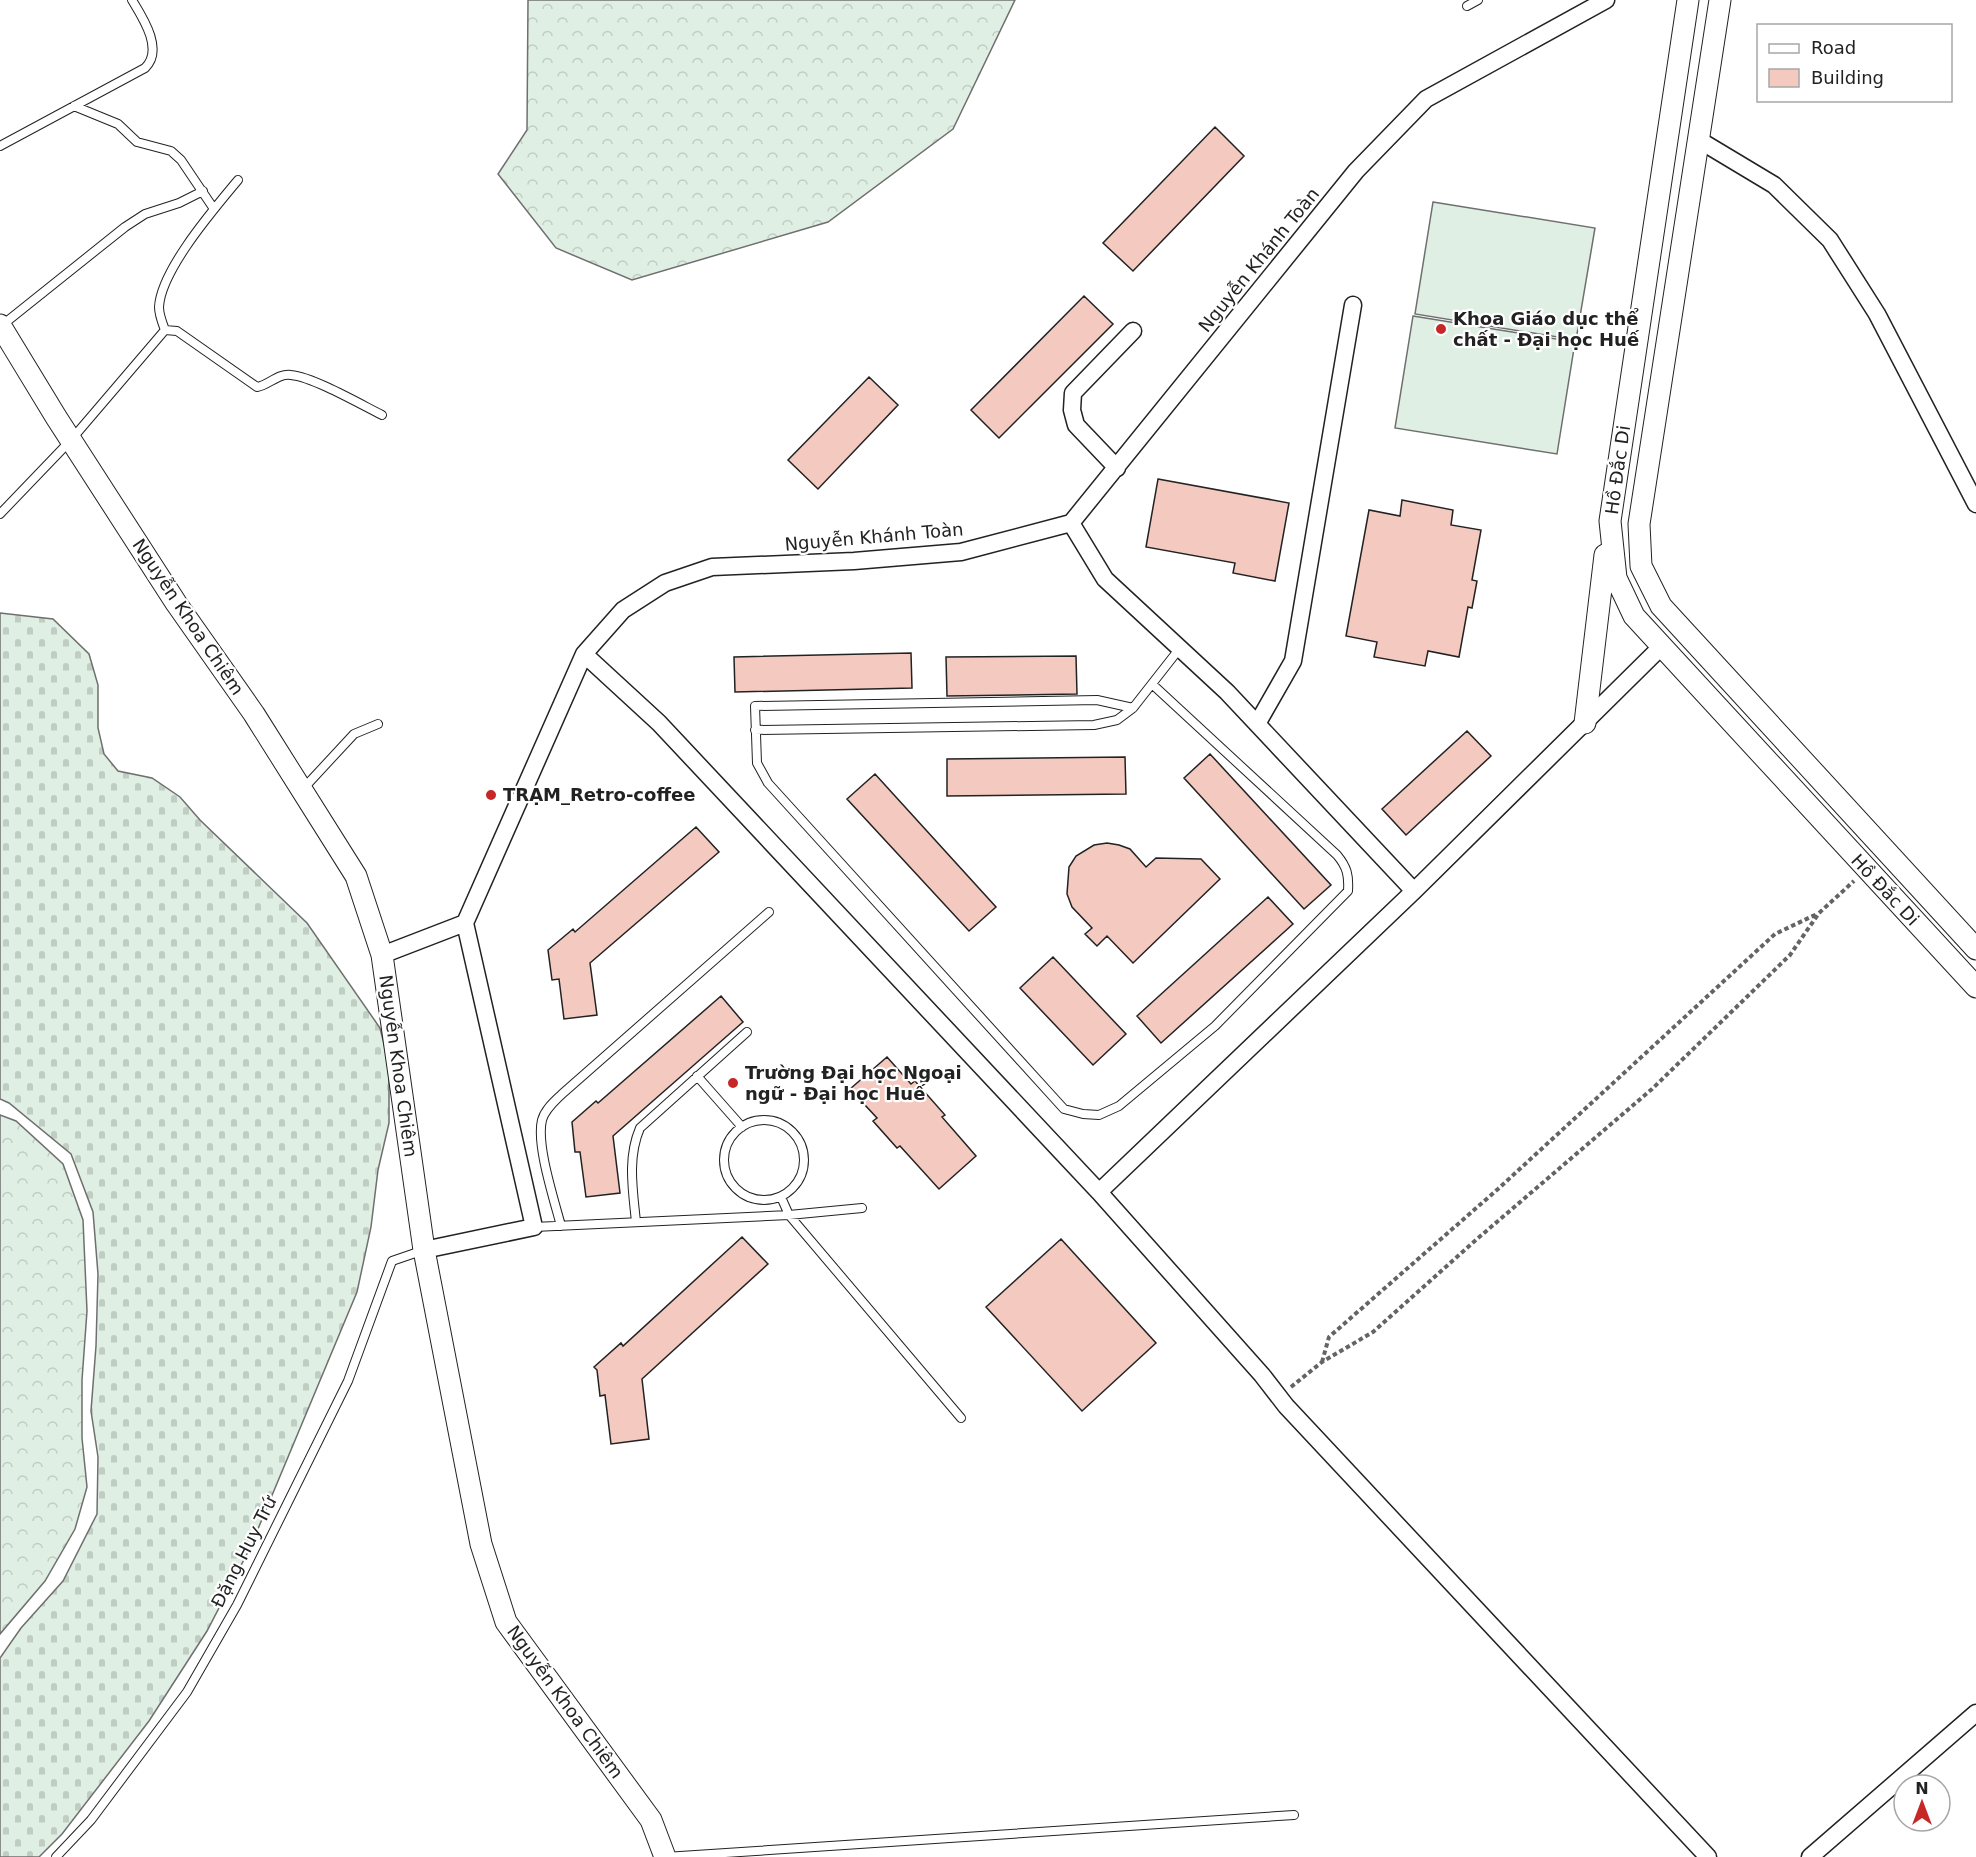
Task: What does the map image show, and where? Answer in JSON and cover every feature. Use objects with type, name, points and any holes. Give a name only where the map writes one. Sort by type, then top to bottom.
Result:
[{"type":"street","name":"Nguyễn Khánh Toàn","points":[[465,923],[584,654],[623,610],[665,583],[712,567],[832,562],[961,552],[1071,523],[1356,171],[1426,99],[1606,0]]},
{"type":"street","name":"Hồ Đắc Di","points":[[1688,0],[1610,521],[1616,578],[1634,616],[1976,987]]},
{"type":"street","name":"Hồ Đắc Di","points":[[1720,0],[1639,524],[1641,566],[1660,606],[1976,948]]},
{"type":"street","points":[[1699,140],[1774,185],[1830,240],[1877,314],[1976,504]]},
{"type":"street","points":[[1257,724],[1293,661],[1353,304]]},
{"type":"street","name":"Nguyễn Khoa Chiêm","points":[[0,325],[176,603],[254,714],[356,876],[382,955],[424,1250],[481,1544],[506,1622],[651,1820],[665,1857]]},
{"type":"street","points":[[1117,468],[1076,425],[1072,410],[1073,393],[1133,331]]},
{"type":"street","points":[[1585,723],[1610,521]]},
{"type":"street","points":[[1071,523],[1106,579],[1227,692],[1414,891]]},
{"type":"street","points":[[1616,578],[1641,566]]},
{"type":"street","points":[[1099,1192],[1414,891],[1662,646]]},
{"type":"street","points":[[584,654],[659,723],[1099,1192],[1279,1397],[1707,1857]]},
{"type":"street","points":[[1710,698],[1729,680]]},
{"type":"street","points":[[382,955],[465,923],[534,1227],[424,1250]]},
{"type":"street","points":[[1956,966],[1976,948]]},
{"type":"street","points":[[1810,1857],[1976,1713]]},
{"type":"lane","points":[[0,146],[151,63],[153,45],[150,35],[132,0]]},
{"type":"lane","points":[[1467,6],[1478,0]]},
{"type":"lane","points":[[74,106],[118,124],[137,142],[171,152],[181,160],[214,209]]},
{"type":"lane","points":[[165,330],[159,314],[161,294],[175,266],[214,209],[238,180]]},
{"type":"lane","points":[[0,325],[125,227],[145,214],[179,203],[203,191]]},
{"type":"lane","points":[[165,330],[177,331],[257,387],[265,386],[280,376],[291,375],[314,382],[382,415]]},
{"type":"lane","points":[[0,514],[71,440],[165,330]]},
{"type":"lane","points":[[755,730],[1094,725],[1117,720],[1133,708],[1180,648]]},
{"type":"lane","points":[[1133,708],[1097,700],[755,706],[757,763],[768,783],[1064,1109],[1083,1114],[1100,1115],[1119,1106],[1215,1026],[1348,891],[1349,876],[1346,865],[1337,855],[1152,684]]},
{"type":"lane","points":[[302,790],[354,734],[378,724]]},
{"type":"lane","points":[[561,1226],[542,1147],[542,1118],[548,1108],[769,912]]},
{"type":"lane","points":[[636,1222],[632,1178],[634,1141],[640,1128],[747,1032]]},
{"type":"lane","points":[[697,1076],[742,1128]]},
{"type":"lane","points":[[759,1121],[778,1123],[792,1131],[801,1144],[804,1159],[802,1174],[794,1187],[781,1197],[766,1201],[750,1198],[737,1190],[728,1178],[724,1162],[726,1147],[734,1133],[742,1128],[759,1121]]},
{"type":"lane","points":[[781,1197],[789,1215],[961,1418]]},
{"type":"lane","points":[[534,1227],[789,1215],[862,1208]]},
{"type":"lane","name":"Đặng Huy Trứ","points":[[56,1857],[91,1820],[187,1692],[237,1605],[348,1382],[392,1261],[424,1250]]},
{"type":"lane","points":[[665,1857],[1294,1815]]},
{"type":"path","points":[[1279,1397],[1322,1362],[1373,1332],[1477,1239],[1652,1089],[1790,955],[1819,913],[1866,870]]},
{"type":"path","points":[[1322,1362],[1329,1337],[1498,1189],[1775,934],[1819,913]]},
{"type":"green space","points":[[528,0],[1015,0],[953,129],[828,222],[632,280],[556,248],[498,174],[527,130]]},
{"type":"green space","points":[[1433,202],[1595,228],[1576,340],[1415,314]]},
{"type":"green space","points":[[1413,316],[1575,342],[1557,454],[1395,428]]},
{"type":"green space","points":[[0,613],[53,619],[89,654],[98,685],[98,728],[104,754],[118,771],[152,778],[180,797],[200,820],[307,923],[380,1028],[389,1064],[389,1123],[378,1170],[371,1227],[357,1292],[250,1548],[207,1631],[149,1721],[62,1834],[39,1857],[0,1857],[0,1658],[21,1628],[63,1581],[97,1514],[98,1457],[91,1411],[98,1274],[93,1212],[71,1154],[9,1103],[0,1099]]},
{"type":"green space","points":[[0,1115],[16,1121],[63,1164],[83,1220],[87,1311],[82,1380],[82,1438],[87,1487],[75,1529],[45,1581],[0,1634]]},
{"type":"building","points":[[1215,127],[1244,156],[1133,271],[1103,243]]},
{"type":"building","points":[[1084,296],[1113,324],[999,438],[971,410]]},
{"type":"building","points":[[869,377],[898,405],[818,489],[788,460]]},
{"type":"building","points":[[1158,479],[1289,503],[1275,581],[1233,573],[1235,563],[1146,547]]},
{"type":"building","points":[[1402,500],[1453,510],[1451,525],[1481,530],[1472,580],[1477,581],[1472,608],[1468,607],[1459,657],[1428,651],[1425,666],[1374,657],[1377,642],[1346,636],[1369,510],[1400,516]]},
{"type":"building","points":[[911,653],[912,688],[735,692],[734,657]]},
{"type":"building","points":[[1076,656],[1077,694],[947,696],[946,657]]},
{"type":"building","points":[[1467,731],[1491,756],[1406,835],[1382,809]]},
{"type":"building","points":[[1210,754],[1331,885],[1304,909],[1184,778]]},
{"type":"building","points":[[1125,757],[1126,794],[947,796],[947,759]]},
{"type":"building","points":[[875,774],[996,907],[969,931],[847,799]]},
{"type":"building","points":[[696,827],[719,852],[590,963],[597,1015],[564,1019],[559,979],[552,980],[548,950],[573,929],[575,932]]},
{"type":"building","points":[[1107,843],[1130,849],[1146,867],[1156,858],[1201,859],[1220,879],[1133,963],[1107,936],[1097,946],[1085,934],[1092,928],[1072,907],[1067,894],[1069,867],[1076,856],[1094,845]]},
{"type":"building","points":[[1268,897],[1293,924],[1161,1043],[1137,1016]]},
{"type":"building","points":[[1053,957],[1126,1034],[1093,1065],[1020,988]]},
{"type":"building","points":[[721,996],[743,1022],[613,1136],[620,1193],[586,1197],[580,1152],[575,1152],[572,1122],[596,1101],[598,1103]]},
{"type":"building","points":[[887,1057],[911,1084],[915,1081],[945,1115],[942,1117],[976,1156],[939,1189],[900,1146],[897,1148],[873,1121],[877,1118],[850,1089]]},
{"type":"building","points":[[742,1237],[768,1264],[642,1379],[649,1439],[611,1444],[605,1395],[600,1396],[597,1370],[594,1367],[621,1343],[623,1346]]},
{"type":"building","points":[[1061,1239],[1156,1343],[1082,1411],[986,1307]]},
{"type":"place","name":"Khoa Giáo dục thể chất - Đại học Huế","points":[[1441,329]]},
{"type":"place","name":"TRẠM_Retro-coffee","points":[[491,795]]},
{"type":"place","name":"Trường Đại học Ngoại ngữ - Đại học Huế","points":[[733,1083]]}]
